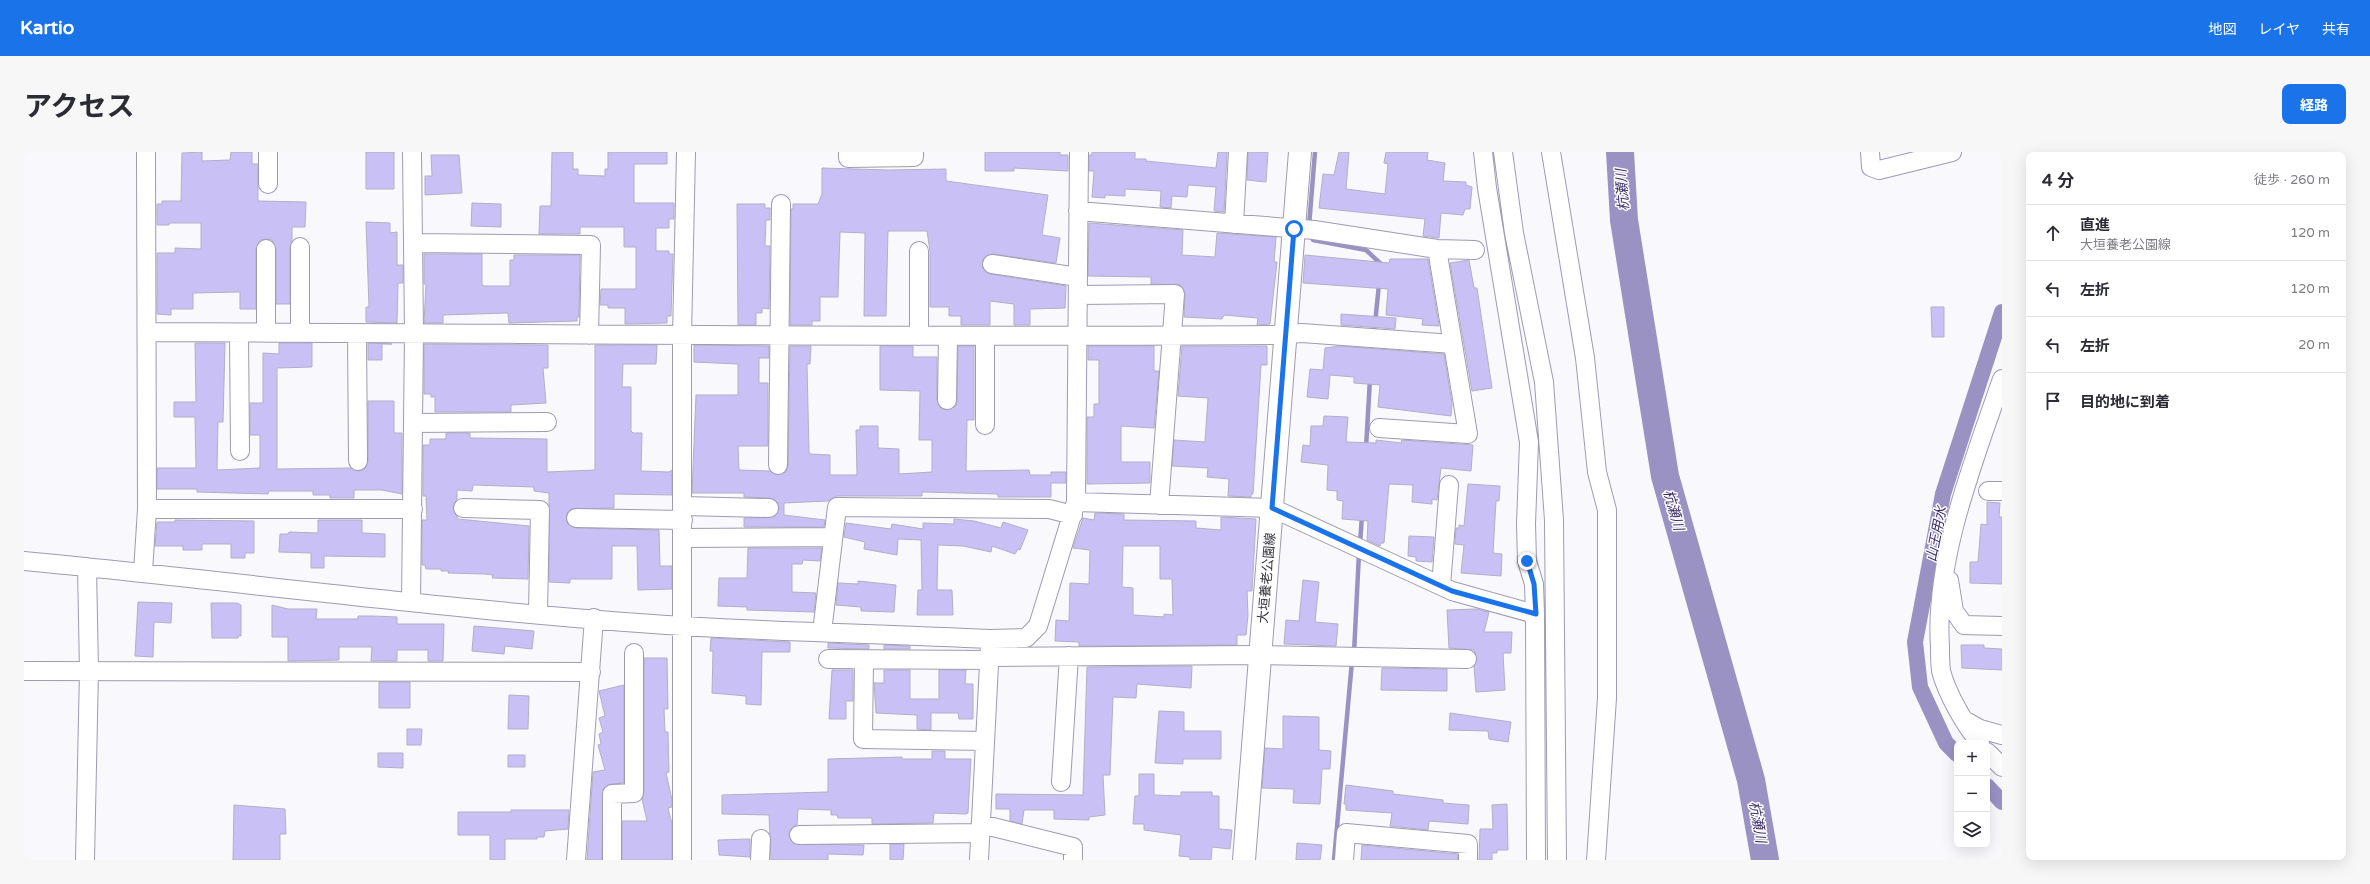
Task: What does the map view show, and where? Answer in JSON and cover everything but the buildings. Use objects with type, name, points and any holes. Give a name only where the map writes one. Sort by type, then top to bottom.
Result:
[{"type":"main road","name":"大垣養老公園線","points":[[1244,860],[1259,655],[1300,152]]},
{"type":"street","points":[[143,572],[147,509],[146,152]]},
{"type":"street","points":[[268,152],[268,184]]},
{"type":"street","points":[[411,602],[414,332],[412,152]]},
{"type":"street","points":[[682,860],[682,336],[686,152]]},
{"type":"street","points":[[848,152],[848,158],[914,157],[914,152]]},
{"type":"street","points":[[24,561],[143,572],[411,602],[683,626],[990,639],[1019,640],[1026,638],[1038,626],[1075,509],[1079,152]]},
{"type":"street","points":[[1234,224],[1238,152]]},
{"type":"street","points":[[1483,152],[1487,188],[1529,442],[1527,553],[1534,584],[1536,614],[1536,860]]},
{"type":"street","points":[[1503,152],[1514,233],[1544,390],[1554,520],[1557,860]]},
{"type":"street","points":[[1551,152],[1585,358],[1598,472],[1607,510],[1607,698],[1596,860]]},
{"type":"street","points":[[1870,152],[1871,167],[1879,170],[1952,152]]},
{"type":"street","points":[[778,465],[778,337],[781,204]]},
{"type":"street","points":[[1078,211],[1314,230],[1437,249],[1475,250]]},
{"type":"street","points":[[413,243],[591,245],[589,335]]},
{"type":"street","points":[[300,247],[300,333]]},
{"type":"street","points":[[266,249],[266,332]]},
{"type":"street","points":[[1379,428],[1468,434],[1437,249]]},
{"type":"street","points":[[919,251],[919,336]]},
{"type":"street","points":[[992,264],[1078,286],[1175,294],[1159,505]]},
{"type":"street","points":[[147,332],[414,332],[778,337],[1078,335],[1172,336],[1302,333],[1453,344]]},
{"type":"street","points":[[239,333],[240,452]]},
{"type":"street","points":[[357,333],[358,461]]},
{"type":"street","points":[[947,400],[948,336]]},
{"type":"street","points":[[985,336],[985,425]]},
{"type":"street","points":[[1978,740],[1962,719],[1941,671],[1939,634],[1940,596],[1947,555],[1970,473],[2002,379]]},
{"type":"street","points":[[413,423],[547,422]]},
{"type":"street","points":[[1441,586],[1449,485]]},
{"type":"street","points":[[822,632],[837,507],[1075,509],[1159,505],[1272,508],[1441,586],[1536,614]]},
{"type":"street","points":[[463,508],[540,510],[538,613]]},
{"type":"street","points":[[576,518],[769,508]]},
{"type":"street","points":[[147,509],[413,509]]},
{"type":"street","points":[[683,538],[833,537]]},
{"type":"street","points":[[1947,555],[1952,559],[1948,584],[1954,610],[1964,625],[2002,626]]},
{"type":"street","points":[[85,860],[88,567]]},
{"type":"street","points":[[576,860],[594,618]]},
{"type":"street","points":[[979,860],[990,639]]},
{"type":"street","points":[[612,860],[612,794],[634,793],[634,654]]},
{"type":"street","points":[[828,660],[1259,655],[1467,659]]},
{"type":"street","points":[[1061,782],[1070,656]]},
{"type":"street","points":[[864,660],[863,739],[985,741]]},
{"type":"street","points":[[24,671],[591,672]]},
{"type":"street","points":[[1962,719],[1980,730],[2002,735]]},
{"type":"street","points":[[1990,755],[2002,767]]},
{"type":"street","points":[[799,834],[981,829],[1073,847],[1073,860]]},
{"type":"street","points":[[1344,860],[1346,833],[1468,844],[1468,860]]},
{"type":"street","points":[[760,860],[761,839]]},
{"type":"waterway","points":[[1309,226],[1315,152]]},
{"type":"waterway","name":"杭瀬川","points":[[1620,152],[1624,220],[1665,476],[1751,780],[1765,860]]},
{"type":"waterway","points":[[1311,233],[1313,240],[1366,250],[1381,264],[1381,266]]},
{"type":"waterway","points":[[1374,334],[1379,284]]},
{"type":"waterway","name":"山王用水","points":[[1954,751],[1946,743],[1920,687],[1915,642],[1943,494],[2002,312]]},
{"type":"waterway","points":[[1366,448],[1370,379]]},
{"type":"waterway","points":[[1360,544],[1362,515]]},
{"type":"waterway","points":[[1354,653],[1359,553]]},
{"type":"waterway","points":[[1334,860],[1352,661]]},
{"type":"waterway","name":"山王用水","points":[[1990,789],[2002,802]]},
{"type":"route","points":[[1294,229],[1272,508],[1310,527],[1452,591],[1536,614],[1534,584],[1527,561]]}]
